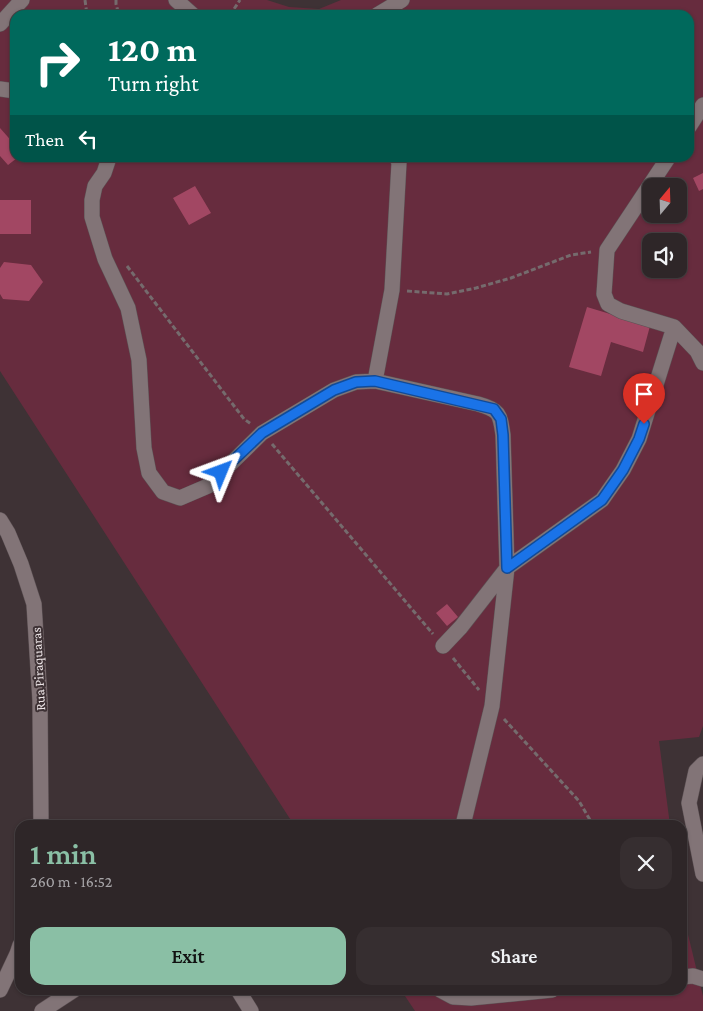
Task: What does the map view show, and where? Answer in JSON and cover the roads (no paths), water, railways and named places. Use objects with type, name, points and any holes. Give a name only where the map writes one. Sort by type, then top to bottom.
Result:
[{"type":"street","points":[[13,10],[22,0]]},
{"type":"street","points":[[176,0],[187,10]]},
{"type":"street","points":[[386,10],[402,0]]},
{"type":"street","points":[[0,24],[10,13]]},
{"type":"street","points":[[694,118],[703,105]]},
{"type":"street","points":[[107,162],[104,173],[95,186],[92,200],[92,217],[105,259],[128,308],[139,360],[144,448],[149,473],[162,492],[180,498],[208,486],[262,433],[334,390],[356,382],[375,381],[494,409],[501,419],[507,568],[492,706],[464,820]]},
{"type":"street","points":[[375,381],[392,290],[399,162]]},
{"type":"street","points":[[665,162],[607,250],[604,294],[608,304],[621,311],[674,327],[697,351],[703,363]]},
{"type":"street","points":[[443,646],[461,627],[507,568],[602,500],[623,470],[639,439],[674,327]]},
{"type":"street","name":"Rua Piraquaras","points":[[0,520],[8,533],[21,564],[34,604],[40,702],[42,820]]},
{"type":"street","points":[[703,764],[696,771],[689,803],[703,874]]},
{"type":"street","points":[[0,990],[15,958]]},
{"type":"street","points":[[687,977],[693,976],[703,979]]},
{"type":"street","points":[[42,1011],[66,995]]},
{"type":"street","points":[[241,995],[251,1011]]},
{"type":"street","points":[[449,995],[471,998],[501,995]]}]
